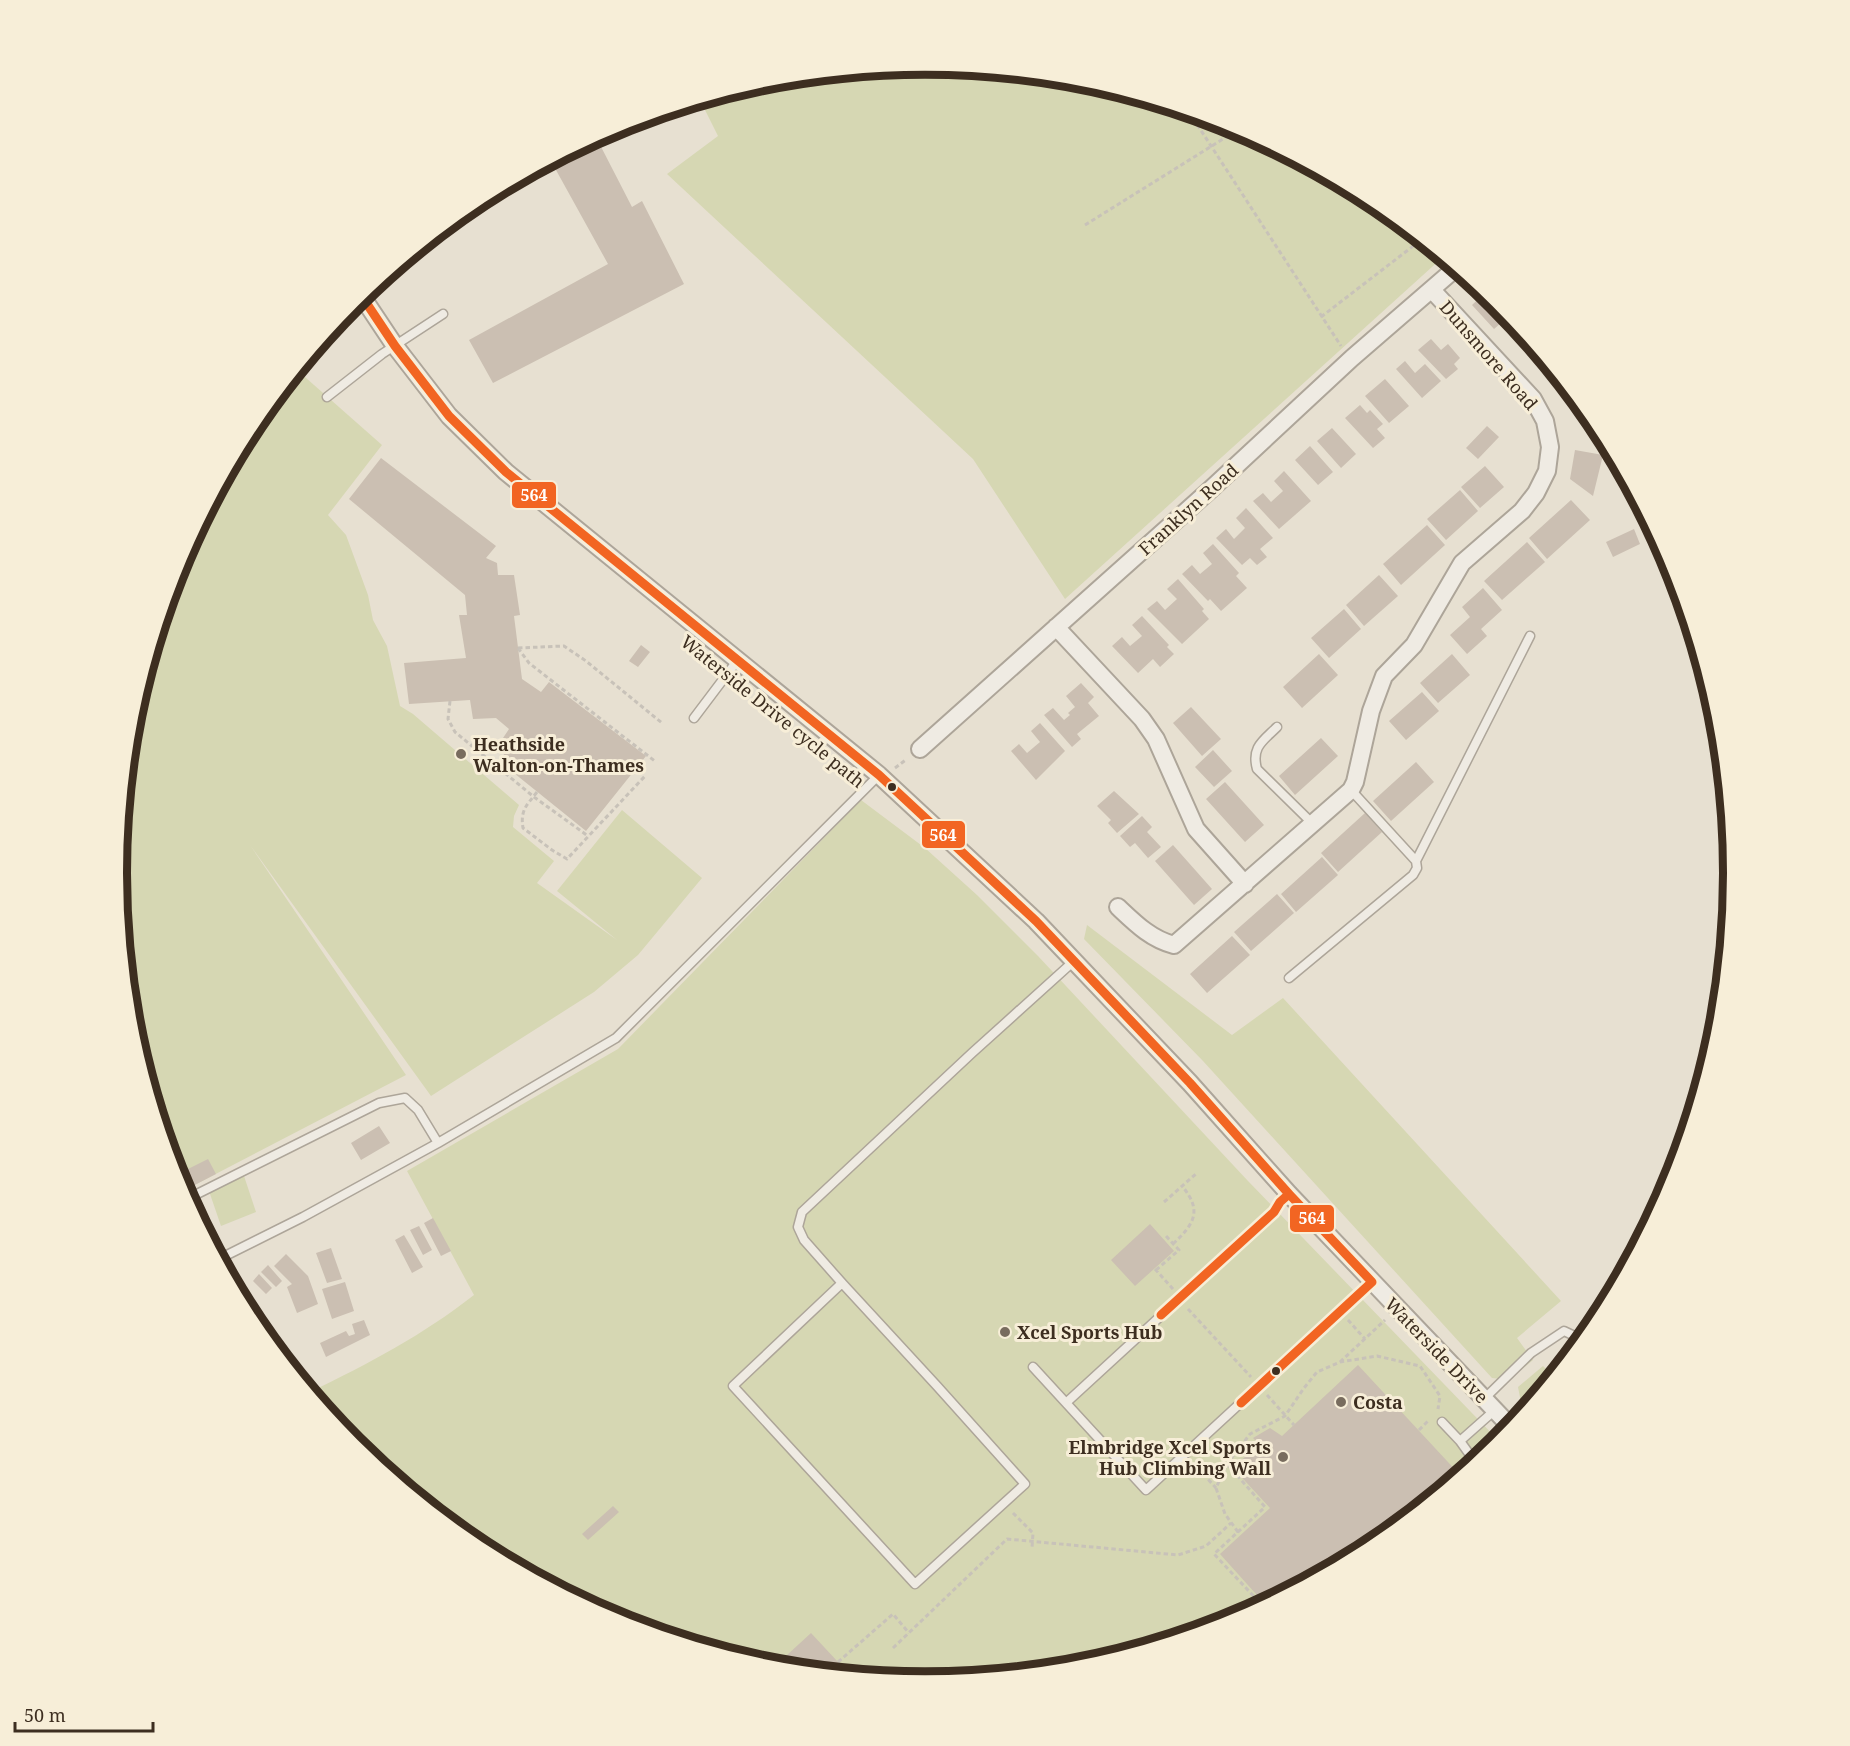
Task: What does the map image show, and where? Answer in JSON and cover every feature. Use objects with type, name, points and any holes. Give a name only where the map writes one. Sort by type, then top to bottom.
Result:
[{"type":"street","name":"Franklyn Road","points":[[920,749],[1352,358],[1451,273]]},
{"type":"street","name":"Dunsmore Road","points":[[1351,790],[1355,782],[1371,711],[1384,676],[1414,645],[1462,563],[1522,511],[1536,493],[1547,471],[1550,447],[1545,421],[1533,399],[1432,290]]},
{"type":"street","name":"Waterside Drive","points":[[367,304],[395,346],[449,416],[506,472],[879,775],[1036,921],[1190,1083],[1289,1194],[1505,1420]]},
{"type":"street","points":[[1056,627],[1142,719],[1156,739],[1196,829],[1245,884]]},
{"type":"street","points":[[1119,907],[1146,933],[1162,942],[1174,945],[1351,790]]},
{"type":"lane","points":[[327,397],[382,354],[443,314]]},
{"type":"lane","points":[[1416,861],[1530,636]]},
{"type":"lane","points":[[694,718],[737,661]]},
{"type":"lane","points":[[1277,727],[1257,747],[1254,759],[1257,769],[1313,824]]},
{"type":"lane","points":[[225,1256],[303,1217],[438,1143],[616,1038],[879,775]]},
{"type":"lane","points":[[1289,978],[1413,875],[1417,868],[1416,861],[1351,790]]},
{"type":"lane","points":[[842,1283],[732,1386],[915,1584],[1025,1484],[800,1234],[799,1219],[802,1212],[1074,961]]},
{"type":"lane","points":[[195,1195],[379,1103],[405,1098],[418,1110],[438,1143]]},
{"type":"lane","points":[[1066,1402],[1274,1212],[1289,1194]]},
{"type":"lane","points":[[1033,1367],[1146,1490],[1372,1282]]},
{"type":"lane","points":[[1460,1442],[1531,1353],[1564,1331],[1575,1336]]},
{"type":"lane","points":[[1442,1422],[1470,1455]]},
{"type":"path","points":[[1195,122],[1334,338],[1352,358]]},
{"type":"path","points":[[1085,225],[1229,135]]},
{"type":"path","points":[[1321,317],[1416,244]]},
{"type":"path","points":[[656,762],[529,663],[518,648],[564,646],[662,723]]},
{"type":"path","points":[[450,701],[448,719],[455,732],[534,797],[588,836]]},
{"type":"path","points":[[537,792],[523,811],[521,817],[523,828],[567,859],[646,775]]},
{"type":"path","points":[[1164,1202],[1197,1173]]},
{"type":"path","points":[[1173,1244],[1194,1218],[1194,1204],[1182,1186]]},
{"type":"path","points":[[1166,1236],[1179,1250],[1155,1270],[1294,1425]]},
{"type":"path","points":[[1340,1312],[1365,1339]]},
{"type":"path","points":[[1340,1362],[1386,1318]]},
{"type":"path","points":[[1216,1488],[1227,1464],[1250,1434],[1285,1416],[1317,1372],[1340,1362],[1377,1356],[1420,1366],[1440,1396],[1439,1408],[1435,1415],[1419,1431]]},
{"type":"path","points":[[1422,1368],[1428,1363]]},
{"type":"path","points":[[1185,1453],[1216,1488],[1225,1514],[1238,1532]]},
{"type":"path","points":[[1227,1464],[1265,1507],[1214,1554],[1256,1599]]},
{"type":"path","points":[[1004,1503],[1033,1533],[1032,1548]]},
{"type":"path","points":[[893,1648],[1007,1539],[1178,1555],[1206,1546],[1231,1523]]},
{"type":"path","points":[[838,1662],[892,1614],[909,1633]]},
{"type":"green space","points":[[925,75],[1029,82],[1081,90],[1182,117],[1278,157],[1368,209],[1438,262],[1065,599],[973,459],[667,174],[718,136],[703,106],[769,90],[821,82]]},
{"type":"green space","points":[[302,375],[382,445],[328,515],[346,535],[368,595],[373,620],[387,646],[400,706],[413,714],[519,805],[514,816],[513,827],[554,861],[537,883],[617,940],[557,891],[622,810],[702,878],[638,955],[594,992],[431,1096],[250,845],[406,1075],[192,1186],[169,1130],[154,1080],[142,1029],[134,977],[127,873],[129,821],[142,717],[154,666],[169,616],[209,520],[261,430]]},
{"type":"green space","name":"Xcel Sports Hub","points":[[861,800],[925,848],[977,895],[1038,956],[1248,1181],[1492,1434],[1451,1473],[1411,1506],[1368,1537],[1278,1589],[1182,1629],[1081,1656],[977,1669],[925,1671],[821,1664],[769,1656],[668,1629],[572,1589],[482,1537],[439,1506],[361,1437],[317,1389],[395,1348],[455,1310],[474,1295],[407,1171],[618,1049]]},
{"type":"green space","points":[[1087,925],[1232,1035],[1283,998],[1561,1301],[1517,1338],[1533,1360],[1509,1380],[1492,1378],[1203,1061],[1084,939]]},
{"type":"green space","points":[[244,1176],[256,1212],[221,1226],[209,1191]]},
{"type":"green space","points":[[1543,1366],[1548,1371],[1521,1403],[1518,1387]]},
{"type":"building","points":[[600,145],[632,207],[642,201],[684,284],[493,383],[469,340],[608,264],[554,167]]},
{"type":"building","points":[[1478,299],[1502,322],[1494,329],[1472,305]]},
{"type":"building","points":[[1431,339],[1441,350],[1448,344],[1460,358],[1454,364],[1458,369],[1446,379],[1418,350]]},
{"type":"building","points":[[1405,361],[1415,373],[1425,364],[1441,381],[1422,398],[1396,369]]},
{"type":"building","points":[[1385,379],[1409,406],[1389,423],[1365,396]]},
{"type":"building","points":[[1360,405],[1367,413],[1370,410],[1383,424],[1377,429],[1385,438],[1373,448],[1345,418]]},
{"type":"building","points":[[1487,426],[1499,437],[1478,459],[1466,448]]},
{"type":"building","points":[[1332,428],[1356,454],[1341,468],[1317,441]]},
{"type":"building","points":[[1310,446],[1333,472],[1318,485],[1295,460]]},
{"type":"building","points":[[1575,450],[1603,455],[1593,496],[1570,479]]},
{"type":"building","points":[[381,458],[496,546],[486,558],[497,563],[498,575],[514,575],[520,615],[514,616],[522,679],[541,692],[549,682],[646,756],[586,831],[499,761],[508,749],[501,741],[509,729],[496,718],[473,719],[470,700],[409,704],[404,663],[466,658],[459,615],[467,615],[465,595],[349,499]]},
{"type":"building","points":[[1485,466],[1504,487],[1480,508],[1461,487]]},
{"type":"building","points":[[1284,471],[1311,501],[1279,529],[1253,501],[1263,493],[1271,502],[1283,491],[1274,481]]},
{"type":"building","points":[[1460,490],[1478,511],[1446,540],[1427,519]]},
{"type":"building","points":[[1571,500],[1590,520],[1547,559],[1529,538]]},
{"type":"building","points":[[1246,508],[1273,538],[1260,549],[1267,557],[1257,565],[1250,558],[1242,565],[1216,538],[1226,529],[1234,539],[1245,528],[1236,518]]},
{"type":"building","points":[[1427,525],[1445,545],[1401,585],[1383,564]]},
{"type":"building","points":[[1634,529],[1640,544],[1613,557],[1606,542]]},
{"type":"building","points":[[1527,542],[1545,562],[1502,600],[1484,581]]},
{"type":"building","points":[[1213,544],[1239,573],[1236,576],[1247,588],[1221,611],[1182,574],[1192,565],[1200,574],[1212,564],[1203,553]]},
{"type":"building","points":[[1379,575],[1398,596],[1364,626],[1346,605]]},
{"type":"building","points":[[1178,579],[1204,609],[1202,611],[1209,619],[1182,644],[1147,609],[1157,601],[1165,610],[1177,599],[1167,589]]},
{"type":"building","points":[[1483,588],[1502,610],[1481,629],[1487,636],[1467,654],[1450,635],[1470,617],[1462,607]]},
{"type":"building","points":[[1344,609],[1361,629],[1329,658],[1311,638]]},
{"type":"building","points":[[1142,616],[1169,645],[1167,647],[1174,654],[1160,667],[1153,659],[1138,673],[1112,646],[1122,637],[1130,646],[1142,636],[1132,625]]},
{"type":"building","points":[[641,645],[650,652],[638,667],[629,661]]},
{"type":"building","points":[[1319,654],[1338,675],[1302,708],[1283,687]]},
{"type":"building","points":[[1452,654],[1470,675],[1438,703],[1420,683]]},
{"type":"building","points":[[1081,683],[1094,697],[1088,703],[1099,716],[1077,734],[1081,739],[1072,747],[1044,715],[1053,708],[1064,720],[1070,715],[1068,713],[1075,707],[1066,696]]},
{"type":"building","points":[[1422,692],[1439,711],[1406,740],[1389,721]]},
{"type":"building","points":[[1191,707],[1221,739],[1202,756],[1173,723]]},
{"type":"building","points":[[1040,723],[1065,751],[1036,780],[1011,751],[1019,744],[1027,753],[1040,742],[1031,731]]},
{"type":"building","points":[[1321,738],[1338,756],[1295,795],[1279,776]]},
{"type":"building","points":[[1213,750],[1232,771],[1214,787],[1195,767]]},
{"type":"building","points":[[1416,762],[1434,782],[1391,821],[1373,801]]},
{"type":"building","points":[[1225,782],[1264,825],[1245,842],[1206,799]]},
{"type":"building","points":[[1114,791],[1139,814],[1117,833],[1108,823],[1111,820],[1097,806]]},
{"type":"building","points":[[1365,813],[1382,832],[1338,872],[1321,853]]},
{"type":"building","points":[[1142,816],[1152,827],[1147,832],[1161,847],[1148,858],[1135,843],[1130,847],[1120,836]]},
{"type":"building","points":[[1173,845],[1212,889],[1194,905],[1155,861]]},
{"type":"building","points":[[1322,857],[1338,875],[1296,912],[1281,894]]},
{"type":"building","points":[[1277,894],[1294,913],[1251,951],[1234,932]]},
{"type":"building","points":[[1232,936],[1250,955],[1207,993],[1190,974]]},
{"type":"building","points":[[379,1126],[390,1143],[361,1160],[351,1143]]},
{"type":"building","points":[[208,1159],[216,1174],[192,1187],[185,1170]]},
{"type":"building","points":[[433,1218],[451,1251],[441,1256],[424,1223]]},
{"type":"building","points":[[1150,1224],[1174,1251],[1135,1286],[1111,1260]]},
{"type":"building","points":[[419,1226],[432,1250],[423,1255],[410,1230]]},
{"type":"building","points":[[404,1235],[423,1267],[412,1273],[395,1240]]},
{"type":"building","points":[[331,1248],[342,1279],[327,1283],[316,1253]]},
{"type":"building","points":[[286,1254],[308,1276],[318,1304],[297,1313],[287,1287],[292,1284],[274,1266]]},
{"type":"building","points":[[268,1265],[282,1281],[276,1287],[261,1272]]},
{"type":"building","points":[[259,1274],[272,1288],[266,1294],[253,1281]]},
{"type":"building","points":[[345,1282],[354,1311],[332,1319],[322,1289]]},
{"type":"building","points":[[364,1320],[370,1335],[326,1357],[320,1343],[346,1331],[349,1336],[355,1334],[352,1324]]},
{"type":"building","points":[[1563,1351],[1554,1364],[1552,1362]]},
{"type":"building","points":[[1358,1365],[1455,1469],[1411,1506],[1368,1537],[1324,1564],[1259,1597],[1220,1554],[1270,1508],[1233,1468],[1259,1444],[1253,1438],[1270,1428],[1282,1436]]},
{"type":"building","points":[[613,1506],[619,1512],[588,1540],[582,1534]]},
{"type":"building","points":[[811,1633],[842,1666],[821,1664],[784,1658]]},
{"type":"transit line","name":"564","points":[[367,304],[395,346],[449,416],[506,472],[879,775],[1036,921],[1190,1083],[1289,1194],[1372,1282],[1241,1403]]},
{"type":"transit line","name":"564","points":[[1161,1315],[1274,1212],[1289,1194]]},
{"type":"place","name":"Heathside Walton-on-Thames","points":[[461,754]]},
{"type":"place","name":"Xcel Sports Hub","points":[[1005,1332]]},
{"type":"place","name":"Costa","points":[[1341,1402]]},
{"type":"place","name":"Elmbridge Xcel Sports Hub Climbing Wall","points":[[1283,1457]]}]
